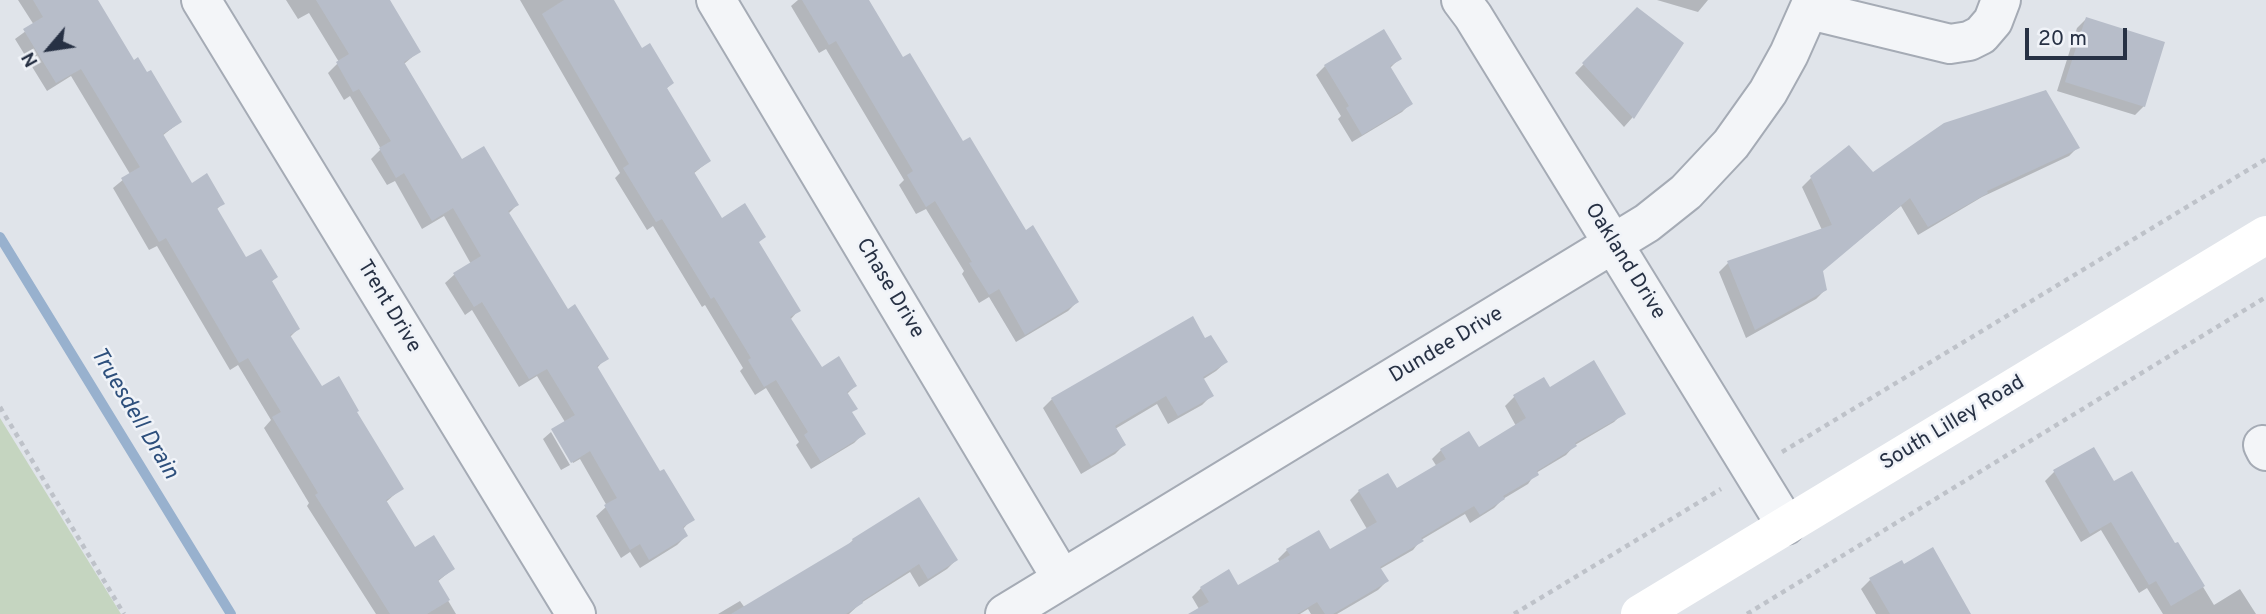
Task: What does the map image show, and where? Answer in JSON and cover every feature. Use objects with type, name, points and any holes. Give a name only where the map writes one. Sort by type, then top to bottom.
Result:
[{"type":"street","name":"Trent Drive","points":[[201,0],[576,614]]},
{"type":"street","name":"Chase Drive","points":[[716,0],[1062,579]]},
{"type":"street","name":"Oakland Drive","points":[[1461,0],[1786,525]]},
{"type":"street","points":[[1811,5],[1950,44],[1969,41],[1980,35],[1993,22],[2001,0]]},
{"type":"street","name":"Dundee Drive","points":[[1005,614],[1647,223],[1686,192],[1731,144],[1769,92],[1811,5]]},
{"type":"street","name":"South Lilley Road","points":[[1640,614],[2266,235]]},
{"type":"path","points":[[1777,456],[2266,159]]},
{"type":"path","points":[[1747,614],[2266,297]]},
{"type":"path","points":[[0,407],[124,614]]},
{"type":"path","points":[[1514,614],[1731,483]]},
{"type":"green space","points":[[0,418],[121,614],[0,614]]},
{"type":"building","points":[[33,0],[98,0],[134,60],[138,57],[147,72],[151,70],[182,122],[163,134],[192,183],[207,173],[225,204],[217,208],[246,257],[261,249],[278,277],[272,281],[300,329],[290,335],[322,386],[339,376],[359,411],[357,412],[404,489],[386,500],[415,547],[434,535],[455,569],[438,580],[450,600],[427,614],[390,614],[315,495],[318,493],[272,417],[281,412],[248,358],[239,363],[166,238],[159,242],[121,178],[140,167],[81,69],[56,83],[23,29],[43,17]]},
{"type":"building","points":[[316,0],[390,0],[421,52],[404,62],[462,159],[484,146],[519,205],[508,211],[568,309],[575,304],[609,359],[597,366],[660,471],[664,469],[695,520],[683,527],[688,536],[649,560],[640,544],[630,550],[604,505],[617,498],[590,451],[571,463],[551,429],[575,415],[547,369],[529,379],[482,302],[474,307],[453,273],[481,256],[453,208],[432,221],[404,173],[396,178],[379,148],[391,141],[359,89],[353,92],[336,62],[349,54]]},
{"type":"building","points":[[564,0],[614,0],[642,48],[650,43],[674,83],[667,88],[711,161],[694,172],[722,218],[745,203],[766,237],[759,242],[801,311],[790,317],[822,367],[839,356],[857,386],[847,392],[858,409],[852,412],[866,434],[821,462],[804,435],[808,432],[776,380],[764,387],[748,360],[751,358],[714,297],[711,299],[662,219],[656,222],[623,168],[629,164],[542,14]]},
{"type":"building","points":[[802,0],[869,0],[903,57],[910,53],[963,141],[970,137],[1026,230],[1033,225],[1079,302],[1025,335],[999,289],[989,295],[935,201],[926,207],[907,175],[913,171],[836,41],[829,45]]},
{"type":"building","points":[[1637,7],[1684,43],[1634,119],[1582,63]]},
{"type":"building","points":[[2086,17],[2165,42],[2145,107],[2065,82]]},
{"type":"building","points":[[1384,29],[1402,59],[1390,66],[1413,104],[1362,135],[1346,108],[1349,106],[1324,65]]},
{"type":"building","points":[[2046,90],[2080,148],[1987,191],[1988,193],[1928,227],[1910,198],[1823,271],[1827,290],[1755,330],[1727,261],[1832,225],[1810,176],[1849,145],[1873,172],[1944,123]]},
{"type":"building","points":[[1193,316],[1205,338],[1211,335],[1228,362],[1203,377],[1214,396],[1178,416],[1166,396],[1115,426],[1126,445],[1091,466],[1051,398]]},
{"type":"building","points":[[1594,360],[1626,414],[1575,443],[1577,446],[1537,471],[1539,475],[1503,496],[1505,499],[1480,515],[1474,506],[1421,538],[1424,541],[1380,567],[1389,581],[1333,614],[1325,614],[1317,602],[1297,614],[1188,614],[1209,602],[1200,587],[1229,569],[1238,585],[1290,555],[1286,549],[1319,530],[1330,549],[1377,522],[1358,490],[1388,473],[1397,488],[1446,459],[1440,449],[1469,431],[1479,447],[1526,418],[1513,395],[1544,377],[1550,387]]},
{"type":"building","points":[[2094,447],[2114,481],[2132,471],[2175,543],[2178,542],[2205,586],[2171,606],[2156,581],[2149,585],[2111,522],[2090,534],[2053,470]]},
{"type":"building","points":[[919,497],[958,560],[928,579],[919,564],[846,614],[731,614],[853,541],[852,539]]},
{"type":"building","points":[[1933,547],[1971,614],[1890,614],[1869,578],[1902,560],[1904,564]]},
{"type":"waterway","name":"Truesdell Drain","points":[[0,237],[231,614]]}]
